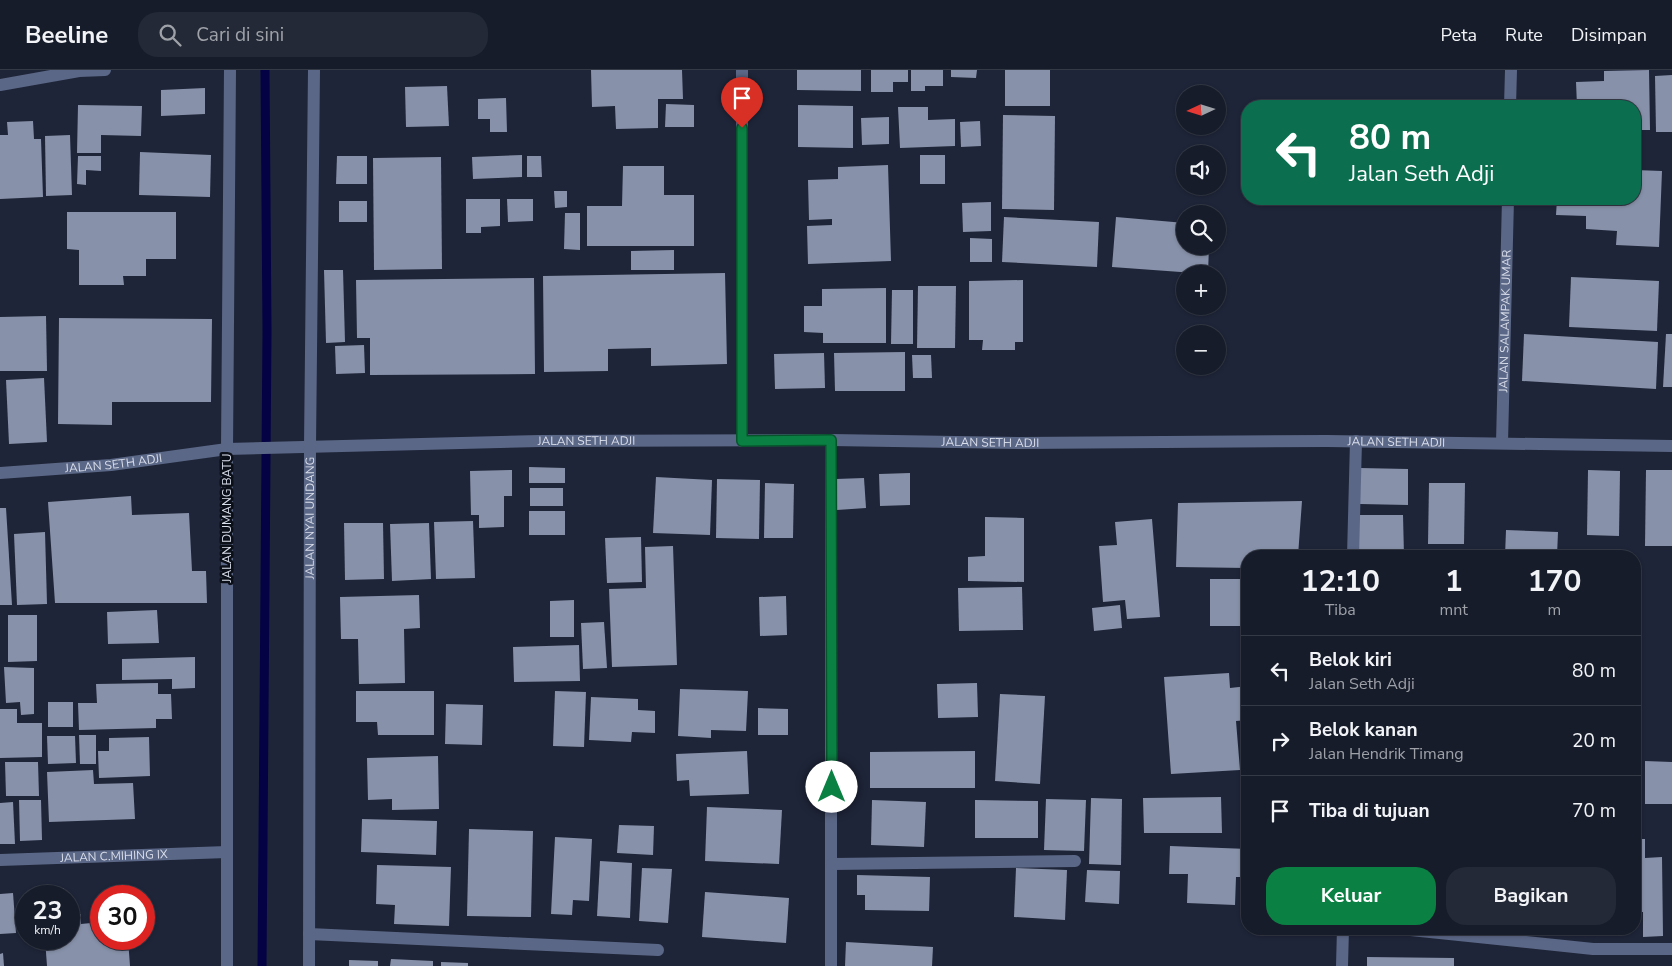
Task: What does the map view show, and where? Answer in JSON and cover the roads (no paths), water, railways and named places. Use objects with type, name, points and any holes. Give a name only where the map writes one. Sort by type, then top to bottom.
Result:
[{"type":"street","points":[[0,86],[79,71],[106,70]]},
{"type":"street","name":"JALAN DUMANG BATU","points":[[227,966],[227,449],[230,70]]},
{"type":"street","name":"JALAN NYAI UNDANG","points":[[309,966],[305,446],[314,70]]},
{"type":"street","points":[[742,70],[742,441]]},
{"type":"street","points":[[1510,100],[1511,70]]},
{"type":"street","name":"JALAN SALAMPAK UMAR","points":[[1502,443],[1508,205]]},
{"type":"street","points":[[831,440],[831,966]]},
{"type":"street","name":"JALAN SETH ADJI","points":[[0,473],[111,464],[227,449],[540,441],[831,440],[1019,443],[1356,441],[1672,446]]},
{"type":"street","points":[[1353,550],[1356,441]]},
{"type":"street","name":"JALAN C.MIHING IX","points":[[0,860],[227,852]]},
{"type":"street","points":[[832,864],[1075,861]]},
{"type":"street","points":[[309,934],[658,950]]},
{"type":"street","points":[[1342,966],[1343,935]]},
{"type":"street","points":[[1459,935],[1594,949],[1672,949]]},
{"type":"waterway","points":[[262,966],[267,331],[265,70]]}]
